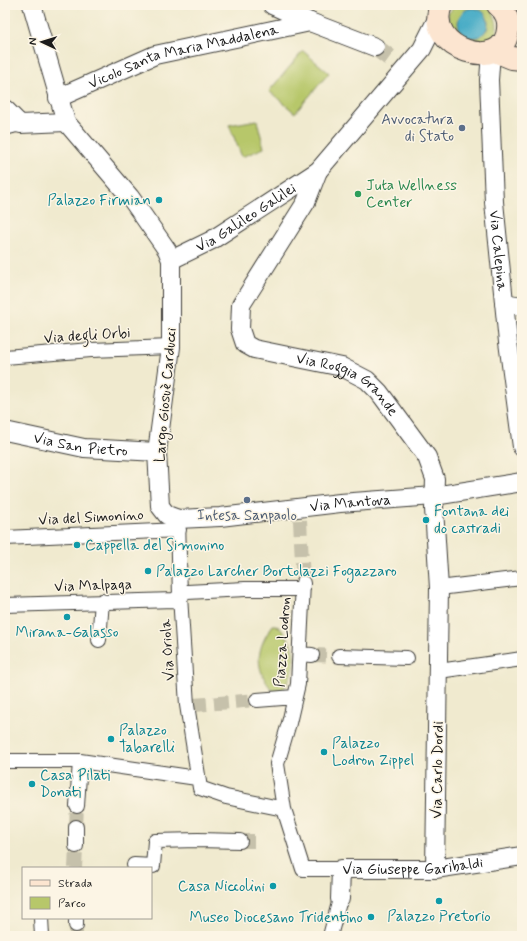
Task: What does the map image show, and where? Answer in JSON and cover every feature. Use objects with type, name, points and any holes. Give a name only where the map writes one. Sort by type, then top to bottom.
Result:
[{"type":"main road","points":[[437,10],[443,32],[452,44],[474,52],[493,52],[512,58],[522,59]]},
{"type":"main road","points":[[493,52],[507,39],[510,22]]},
{"type":"street","points":[[32,5],[66,122],[130,197],[167,250],[172,260]]},
{"type":"street","points":[[272,5],[310,22],[375,47]]},
{"type":"street","name":"Via Galileo Galilei","points":[[241,305],[306,202],[318,171],[401,66],[422,49],[437,10]]},
{"type":"street","name":"Vicolo Santa Maria Maddalena","points":[[58,98],[155,55],[310,22]]},
{"type":"street","name":"Via Calepina","points":[[493,52],[489,80],[494,202],[504,303],[522,438]]},
{"type":"street","points":[[5,109],[20,125],[66,122]]},
{"type":"street","name":"Via Galileo Galilei","points":[[172,260],[212,240],[318,171]]},
{"type":"street","name":"Largo Giosuè Carducci","points":[[172,260],[171,347],[157,452],[160,506],[167,515],[178,524]]},
{"type":"street","points":[[504,303],[522,306]]},
{"type":"street","name":"Via Roggia Grande","points":[[241,305],[240,329],[245,344],[254,349],[342,367],[367,380],[375,388],[427,458],[435,479],[434,496]]},
{"type":"street","name":"Via degli Orbi","points":[[5,357],[91,350],[171,347]]},
{"type":"street","name":"Via San Pietro","points":[[5,431],[84,448],[157,452]]},
{"type":"street","name":"Via Mantova","points":[[178,524],[220,517],[340,503],[434,496],[522,482]]},
{"type":"street","name":"Via Carlo Dordi","points":[[434,496],[439,588],[435,870]]},
{"type":"street","name":"Via del Simonino","points":[[5,538],[178,524]]},
{"type":"street","name":"Via Oriola","points":[[178,524],[180,596],[197,778]]},
{"type":"street","points":[[439,588],[522,578]]},
{"type":"street","name":"Piazza Lodron","points":[[180,596],[187,592],[303,586],[306,655],[277,764],[284,810],[303,869]]},
{"type":"street","name":"Via Malpaga","points":[[5,605],[174,600],[180,596]]},
{"type":"street","points":[[99,640],[102,601]]},
{"type":"street","points":[[339,656],[407,658]]},
{"type":"street","points":[[439,671],[522,659]]},
{"type":"street","name":"Piazza Lodron","points":[[258,700],[295,697]]},
{"type":"street","points":[[5,761],[80,761],[197,778],[200,788],[226,797],[284,810]]},
{"type":"street","points":[[77,806],[80,761]]},
{"type":"street","points":[[76,827],[76,846]]},
{"type":"street","points":[[134,866],[153,866],[155,841],[240,841]]},
{"type":"street","name":"Via Giuseppe Garibaldi","points":[[303,869],[435,870],[522,856]]},
{"type":"street","points":[[330,936],[340,899],[341,869]]},
{"type":"street","points":[[41,919],[42,936]]},
{"type":"green space","points":[[455,5],[484,5],[491,10],[495,18],[497,26],[496,34],[486,43],[465,40],[450,27],[448,14]],"holes":[[[470,8],[475,8],[484,14],[488,26],[487,30],[461,31],[459,24],[461,14]]]},
{"type":"green space","points":[[303,51],[329,73],[295,113],[269,91]]},
{"type":"green space","points":[[257,120],[264,148],[242,157],[229,125]]},
{"type":"green space","points":[[273,625],[276,625],[290,641],[294,659],[290,677],[277,696],[269,687],[264,678],[259,661],[262,644]]},
{"type":"water","points":[[473,8],[484,12],[488,23],[484,34],[473,38],[462,34],[458,23],[462,12]]},
{"type":"tunnel","points":[[375,47],[397,63]]},
{"type":"tunnel","points":[[300,520],[303,583]]},
{"type":"tunnel","points":[[312,655],[339,656]]},
{"type":"tunnel","points":[[193,705],[257,700]]},
{"type":"tunnel","points":[[76,827],[77,806]]},
{"type":"tunnel","points":[[240,841],[258,841]]},
{"type":"tunnel","points":[[75,867],[76,848]]},
{"type":"tunnel","points":[[76,925],[76,936]]},
{"type":"place","name":"Avvocatura di Stato","points":[[462,128]]},
{"type":"place","name":"Juta Wellness Center","points":[[358,194]]},
{"type":"place","name":"Palazzo Firmian","points":[[159,200]]},
{"type":"place","name":"Intesa Sanpaolo","points":[[247,500]]},
{"type":"place","name":"Fontana dei do castradi","points":[[426,520]]},
{"type":"place","name":"Cappella del Simonino","points":[[77,545]]},
{"type":"place","name":"Palazzo Larcher Bortolazzi Fogazzaro","points":[[148,571]]},
{"type":"place","name":"Mirana-Galasso","points":[[67,617]]},
{"type":"place","name":"Palazzo Tabarelli","points":[[111,739]]},
{"type":"place","name":"Palazzo Lodron Zippel","points":[[324,752]]},
{"type":"place","name":"Casa Pilati Donati","points":[[32,784]]},
{"type":"place","name":"Casa Niccolini","points":[[273,886]]},
{"type":"place","name":"Palazzo Pretorio","points":[[439,901]]},
{"type":"place","name":"Museo Diocesano Tridentino","points":[[371,917]]}]
